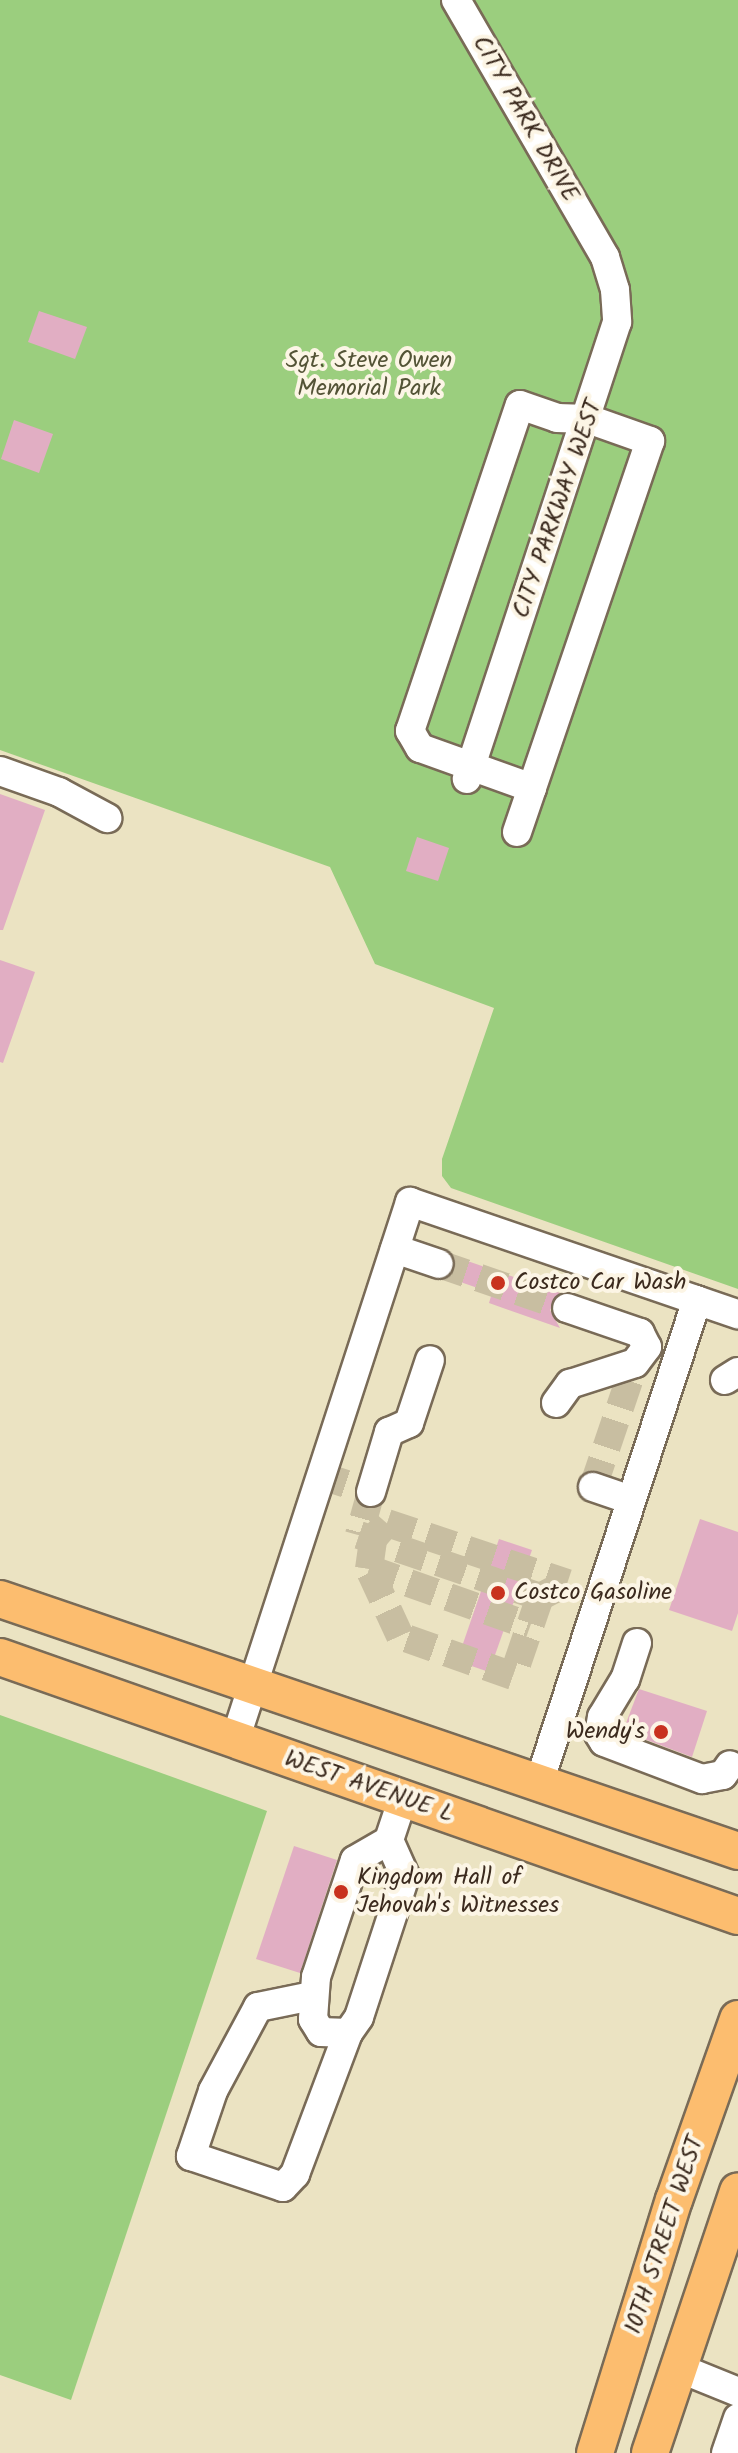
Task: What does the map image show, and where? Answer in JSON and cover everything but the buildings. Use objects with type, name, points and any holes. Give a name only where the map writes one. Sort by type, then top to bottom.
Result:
[{"type":"main road","points":[[0,1599],[253,1688],[738,1851]]},
{"type":"main road","name":"WEST AVENUE L","points":[[0,1657],[738,1916]]},
{"type":"main road","name":"10TH STREET WEST","points":[[595,2453],[674,2200],[738,2019]]},
{"type":"main road","points":[[650,2453],[735,2211]]},
{"type":"lane","name":"CITY PARK DRIVE","points":[[456,0],[595,238]]},
{"type":"lane","name":"CITY PARKWAY WEST","points":[[469,772],[588,419],[617,322],[612,276],[595,238]]},
{"type":"lane","points":[[517,832],[532,788],[650,441],[588,419],[557,418],[520,405],[410,731],[420,748],[469,772],[532,788]]},
{"type":"lane","points":[[0,771],[59,792],[107,818]]},
{"type":"lane","points":[[235,1740],[410,1202],[738,1314]]},
{"type":"lane","points":[[395,1249],[439,1264]]},
{"type":"lane","points":[[539,1783],[697,1300]]},
{"type":"lane","points":[[556,1403],[570,1384],[635,1363],[647,1347],[640,1333],[567,1308]]},
{"type":"lane","points":[[371,1492],[389,1432],[409,1423],[430,1360]]},
{"type":"lane","points":[[593,1487],[631,1500]]},
{"type":"lane","points":[[637,1643],[625,1679],[602,1717],[599,1734],[604,1742],[702,1779],[723,1775],[730,1765]]},
{"type":"lane","points":[[348,2033],[321,2032],[313,2019],[312,1996],[355,1860],[389,1840],[403,1798]]},
{"type":"lane","points":[[312,1996],[258,2007],[213,2091],[191,2156],[283,2187],[295,2174],[348,2033],[359,2017],[405,1876],[389,1840]]},
{"type":"lane","points":[[679,2368],[738,2392]]},
{"type":"lane","points":[[726,2453],[738,2418]]},
{"type":"green space","name":"Sgt. Steve Owen Memorial Park","points":[[0,0],[738,0],[738,1289],[451,1188],[442,1176],[442,1159],[494,1008],[375,964],[330,867],[0,750]]},
{"type":"green space","points":[[0,1715],[267,1811],[71,2400],[0,2375]]},
{"type":"tunnel","points":[[439,1264],[567,1308]]},
{"type":"tunnel","points":[[593,1487],[635,1363]]},
{"type":"tunnel","points":[[319,1475],[371,1492],[359,1535],[540,1597],[557,1588]]},
{"type":"tunnel","points":[[540,1597],[513,1676],[400,1636],[369,1569],[373,1539],[387,1523],[567,1583]]},
{"type":"tunnel","points":[[369,1569],[530,1626]]},
{"type":"place","name":"Costco Car Wash","points":[[498,1283]]},
{"type":"place","name":"Costco Gasoline","points":[[498,1593]]},
{"type":"place","name":"Wendy's","points":[[661,1732]]},
{"type":"place","name":"Kingdom Hall of Jehovah's Witnesses","points":[[341,1892]]}]
